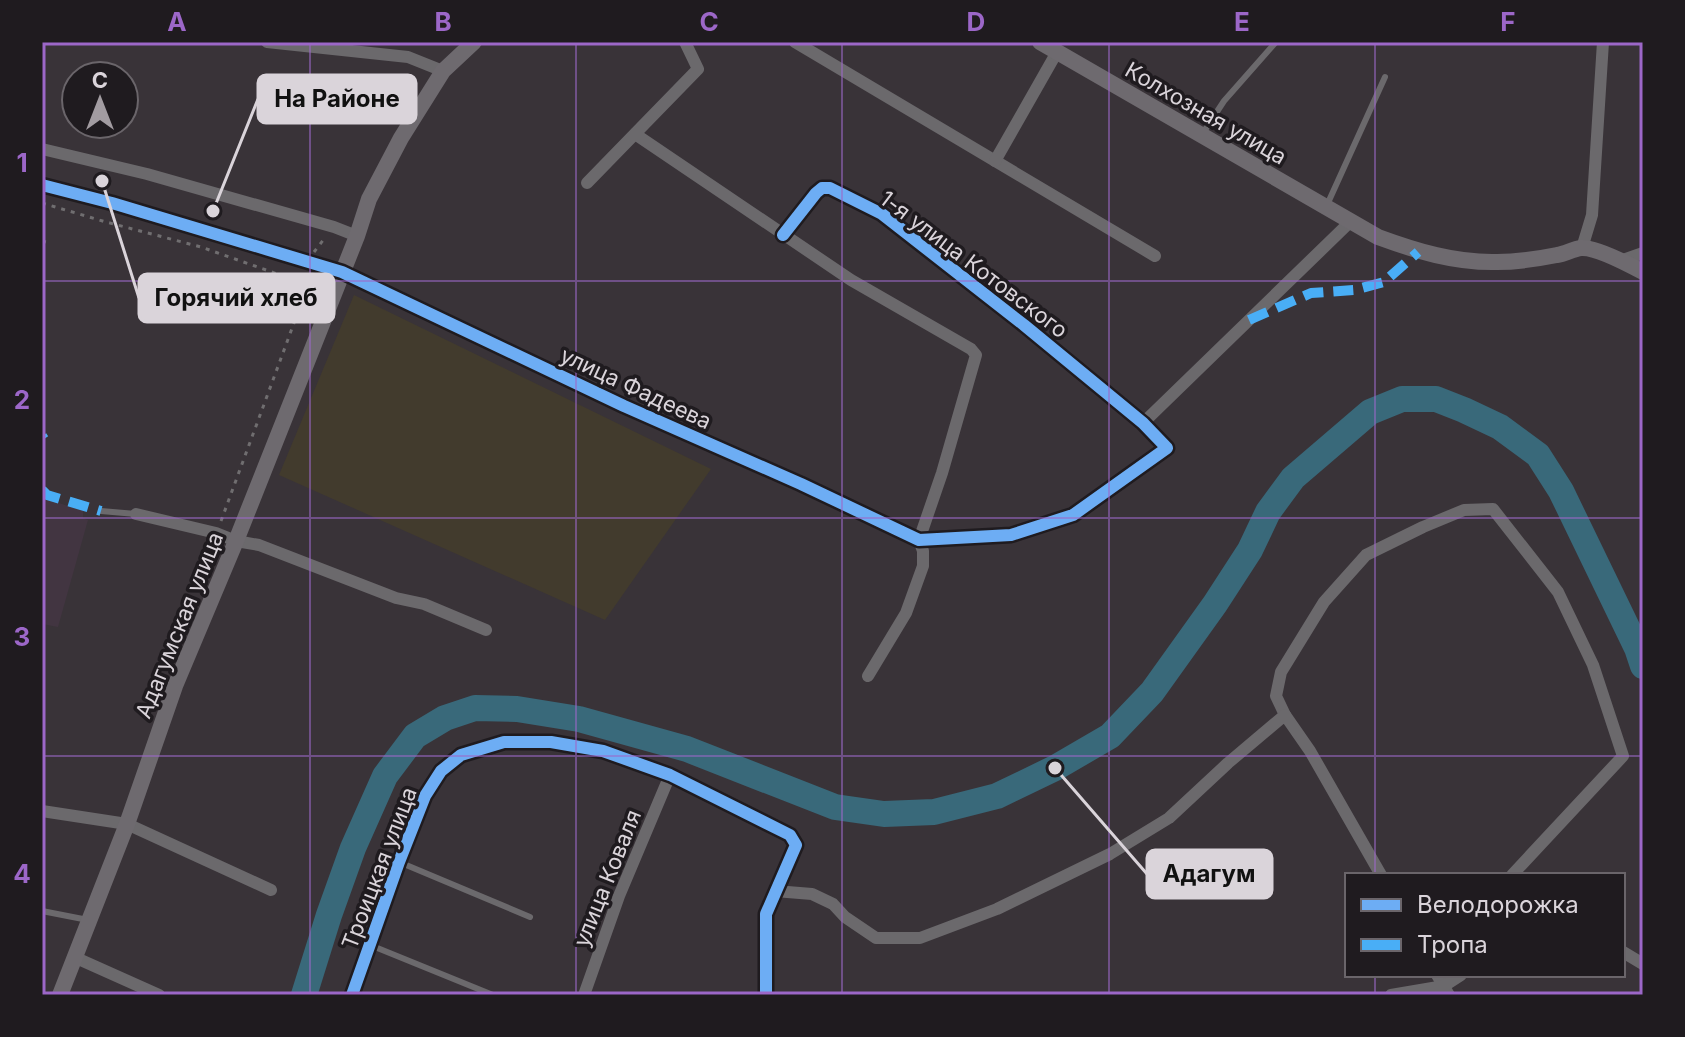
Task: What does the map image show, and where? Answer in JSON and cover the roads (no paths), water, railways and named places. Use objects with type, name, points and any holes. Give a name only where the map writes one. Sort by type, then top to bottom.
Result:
[{"type":"main road","points":[[342,272],[369,199],[394,150],[443,71],[474,42]]},
{"type":"main road","name":"Колхозная улица","points":[[1040,42],[1378,237],[1418,252],[1494,263],[1525,261],[1582,248]]},
{"type":"main road","points":[[1582,248],[1623,260],[1643,272]]},
{"type":"main road","name":"Адагумская улица","points":[[60,995],[127,824],[175,686],[342,272]]},
{"type":"street","points":[[267,42],[408,57],[443,71]]},
{"type":"street","points":[[587,183],[698,69],[685,42]]},
{"type":"street","points":[[795,42],[1155,256]]},
{"type":"street","points":[[1582,248],[1592,215],[1603,42]]},
{"type":"street","points":[[995,161],[1057,52]]},
{"type":"street","points":[[635,134],[851,280],[971,349],[976,355],[919,540],[923,566],[906,613],[868,676]]},
{"type":"street","points":[[42,149],[147,174],[357,236]]},
{"type":"street","name":"улица Фадеева","points":[[42,185],[99,199],[342,272],[624,406],[919,540],[1011,535],[1073,515],[1167,448],[1143,423]]},
{"type":"street","name":"1-я улица Котовского","points":[[783,235],[822,188],[830,188],[882,214],[1143,423]]},
{"type":"street","points":[[1143,423],[1350,222]]},
{"type":"street","points":[[1623,260],[1643,253]]},
{"type":"street","points":[[1380,873],[1310,751],[1285,715],[1276,696],[1281,672],[1324,602],[1366,555],[1464,510],[1493,509],[1558,592],[1593,665],[1623,756],[1514,873]]},
{"type":"street","points":[[136,514],[259,545],[396,598],[424,604],[486,630]]},
{"type":"street","points":[[775,891],[812,894],[833,904],[845,917],[876,938],[920,938],[997,909],[1134,840],[1169,818],[1285,715]]},
{"type":"street","name":"Троицкая улица","points":[[352,995],[425,796],[441,771],[461,755],[504,742],[551,742],[603,751],[670,775],[790,835],[796,845],[766,914],[766,995]]},
{"type":"street","name":"улица Коваля","points":[[584,995],[619,896],[670,775]]},
{"type":"street","points":[[42,811],[127,824],[271,890]]},
{"type":"street","points":[[1625,953],[1643,964]]},
{"type":"street","points":[[74,957],[159,995]]},
{"type":"street","points":[[1391,995],[1443,985]]},
{"type":"lane","points":[[1201,136],[1224,101],[1276,42]]},
{"type":"lane","points":[[1326,208],[1385,77]]},
{"type":"lane","points":[[101,511],[136,514]]},
{"type":"lane","points":[[399,862],[530,917]]},
{"type":"lane","points":[[42,911],[88,920]]},
{"type":"lane","points":[[370,945],[493,995]]},
{"type":"waterway","points":[[304,995],[353,848],[385,776],[415,736],[445,718],[475,708],[517,709],[579,719],[687,749],[835,807],[884,814],[934,812],[997,796],[1055,768],[1110,736],[1152,692],[1215,604],[1250,550],[1268,512],[1293,478],[1370,412],[1402,399],[1436,399],[1464,410],[1500,427],[1538,455],[1561,491],[1643,666]]},
{"type":"place","name":"Горячий хлеб","points":[[102,181]]},
{"type":"place","name":"На Районе","points":[[213,211]]},
{"type":"place","name":"Адагум","points":[[1055,768]]}]
